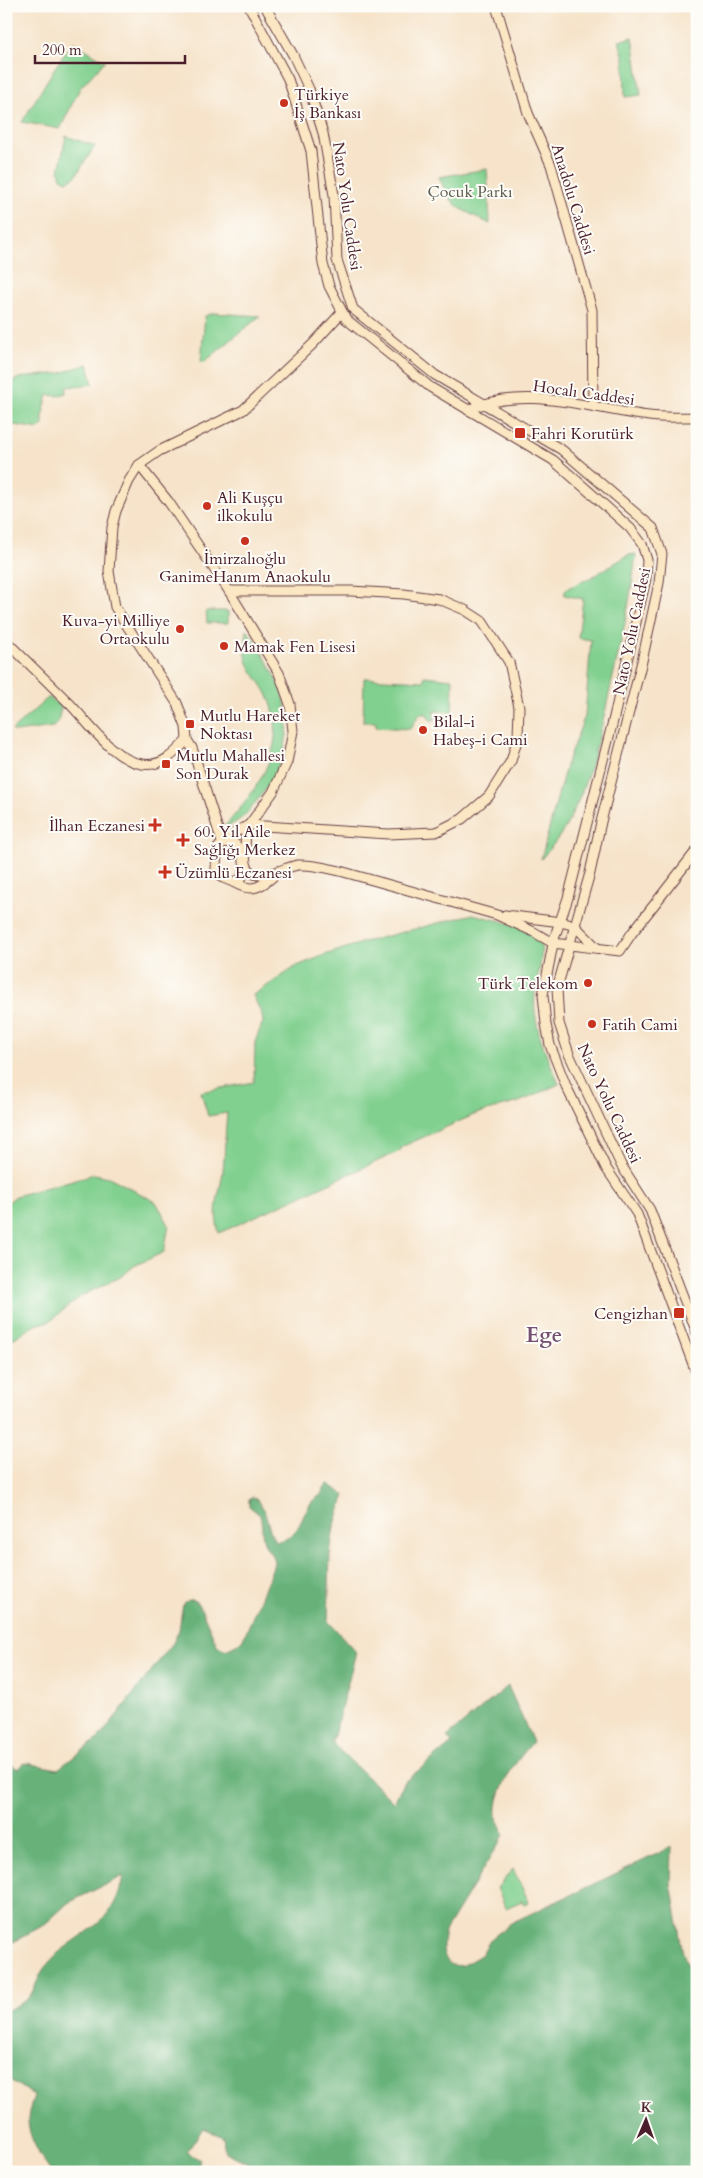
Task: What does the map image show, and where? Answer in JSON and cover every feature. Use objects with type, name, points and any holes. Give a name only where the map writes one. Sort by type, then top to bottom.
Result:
[{"type":"main road","points":[[249,6],[288,79],[306,136],[310,151],[323,264],[329,286],[344,316],[430,387],[553,460],[630,528],[642,544],[647,560],[646,579],[614,717],[561,922],[553,943],[543,995],[550,1045],[566,1086],[598,1152],[637,1214],[697,1374]]},
{"type":"main road","name":"Nato Yolu Caddesi","points":[[265,6],[293,55],[309,89],[323,133],[334,195],[337,260],[354,308],[435,375],[562,450],[652,528],[662,554],[659,583],[642,661],[575,926],[557,988],[559,1023],[569,1054],[621,1165],[650,1210],[697,1333]]},
{"type":"main road","name":"Anadolu Caddesi","points":[[496,6],[528,113],[551,165],[592,310],[593,406]]},
{"type":"main road","points":[[222,842],[192,748],[187,740],[186,727],[177,703],[116,607],[110,571],[112,527],[116,511],[129,481],[139,465],[159,451],[243,410],[317,339],[344,316]]},
{"type":"main road","name":"Hocalı Caddesi","points":[[468,410],[484,403],[504,398],[538,398],[649,416],[691,417],[697,415]]},
{"type":"main road","points":[[139,465],[168,501],[229,591],[279,673],[290,704],[293,731],[287,762],[273,792],[248,826],[244,875],[240,880],[233,882]]},
{"type":"main road","points":[[229,591],[351,591],[404,594],[439,599],[465,610],[482,621],[509,662],[519,707],[518,737],[511,761],[488,796],[462,819],[436,832],[388,834],[248,826],[230,834],[217,849],[216,868],[223,878],[249,889],[258,887],[280,871]]},
{"type":"main road","points":[[6,641],[71,705],[107,744],[131,761],[141,764],[160,763],[174,754],[187,740]]},
{"type":"main road","points":[[222,842],[234,843],[243,855],[250,872],[257,875],[265,876],[297,865],[332,869],[497,915],[553,943],[620,951],[697,850]]},
{"type":"main road","points":[[497,915],[561,922],[575,926],[598,948]]},
{"type":"green space","points":[[633,37],[641,95],[625,97],[624,58],[619,41]]},
{"type":"green space","points":[[73,42],[105,61],[80,88],[60,129],[22,122],[56,66]]},
{"type":"green space","points":[[66,136],[95,146],[75,177],[67,181],[61,178],[59,171]]},
{"type":"green space","name":"Çocuk Parkı","points":[[487,169],[490,224],[458,207],[449,196],[439,177]]},
{"type":"green space","points":[[214,313],[260,316],[203,363],[201,361],[205,316]]},
{"type":"green space","points":[[88,364],[93,384],[67,387],[66,393],[58,396],[48,395],[43,413],[43,425],[39,429],[15,425],[6,429],[6,402],[11,382],[19,378],[61,373]]},
{"type":"green space","points":[[636,554],[629,602],[619,649],[599,737],[588,774],[566,826],[541,859],[567,762],[585,716],[591,640],[578,638],[583,599],[564,595],[566,589],[594,576],[628,555]]},
{"type":"green space","points":[[206,611],[228,611],[228,623],[207,623]]},
{"type":"green space","points":[[247,629],[277,679],[287,712],[287,735],[277,769],[266,789],[244,816],[235,823],[224,827],[248,799],[267,767],[273,750],[274,714],[268,696],[246,658]]},
{"type":"green space","points":[[424,676],[453,679],[452,712],[434,711],[435,720],[430,720],[427,714],[420,714],[410,729],[376,727],[376,722],[363,722],[364,678],[424,681]]},
{"type":"green space","points":[[49,697],[61,707],[58,723],[53,727],[15,732],[12,730]]},
{"type":"green space","points":[[473,914],[519,927],[534,935],[539,941],[541,952],[535,993],[536,1017],[541,1040],[559,1084],[519,1102],[476,1114],[401,1147],[400,1151],[219,1233],[216,1208],[223,1171],[227,1113],[208,1116],[201,1092],[254,1082],[255,1042],[263,1022],[253,995],[297,966],[322,956],[364,942]]},
{"type":"green space","points":[[94,1174],[109,1177],[156,1202],[169,1225],[164,1252],[134,1266],[122,1276],[81,1296],[50,1321],[35,1325],[6,1343],[6,1204],[16,1196]]},
{"type":"green space","points":[[327,1483],[345,1495],[334,1527],[330,1554],[328,1621],[356,1652],[332,1743],[394,1803],[403,1783],[452,1743],[447,1737],[508,1686],[533,1742],[514,1766],[499,1796],[497,1817],[504,1835],[445,1931],[443,1950],[445,1958],[451,1965],[462,1966],[481,1955],[491,1939],[511,1923],[672,1847],[671,1883],[682,1949],[697,1995],[697,2172],[250,2172],[249,2163],[225,2152],[223,2137],[203,2128],[187,2152],[200,2160],[196,2172],[51,2172],[39,2154],[30,2133],[28,2120],[34,2096],[6,2077],[6,2011],[27,1999],[46,1966],[69,1944],[103,1919],[118,1894],[123,1876],[68,1903],[44,1925],[6,1946],[6,1761],[18,1769],[22,1764],[26,1763],[58,1769],[99,1738],[173,1643],[179,1630],[183,1603],[193,1600],[199,1604],[217,1645],[225,1650],[240,1642],[274,1562],[264,1542],[260,1515],[249,1506],[249,1500],[252,1497],[256,1498],[260,1503],[275,1541],[285,1539],[297,1529],[309,1506],[320,1496]]},
{"type":"green space","points":[[513,1869],[529,1902],[524,1904],[522,1901],[506,1908],[497,1888]]},
{"type":"place","name":"Türkiye İş Bankası","points":[[284,103]]},
{"type":"place","name":"Fahri Korutürk","points":[[520,433]]},
{"type":"place","name":"Ali Kuşçu ilkokulu","points":[[207,506]]},
{"type":"place","name":"İmirzalıoğlu GanimeHanım Anaokulu","points":[[245,541]]},
{"type":"place","name":"Kuva-yi Milliye Ortaokulu","points":[[180,629]]},
{"type":"place","name":"Mamak Fen Lisesi","points":[[224,646]]},
{"type":"place","name":"Mutlu Hareket Noktası","points":[[190,724]]},
{"type":"place","name":"Bilal-i Habeş-i Cami","points":[[423,730]]},
{"type":"place","name":"Mutlu Mahallesi Son Durak","points":[[166,764]]},
{"type":"place","name":"İlhan Eczanesi","points":[[155,825]]},
{"type":"place","name":"60. Yıl Aile Sağlığı Merkez","points":[[183,840]]},
{"type":"place","name":"Üzümlü Eczanesi","points":[[165,872]]},
{"type":"place","name":"Türk Telekom","points":[[588,983]]},
{"type":"place","name":"Fatih Cami","points":[[592,1024]]},
{"type":"place","name":"Cengizhan","points":[[679,1313]]},
{"type":"district","name":"Ege","points":[[544,1335]]}]
